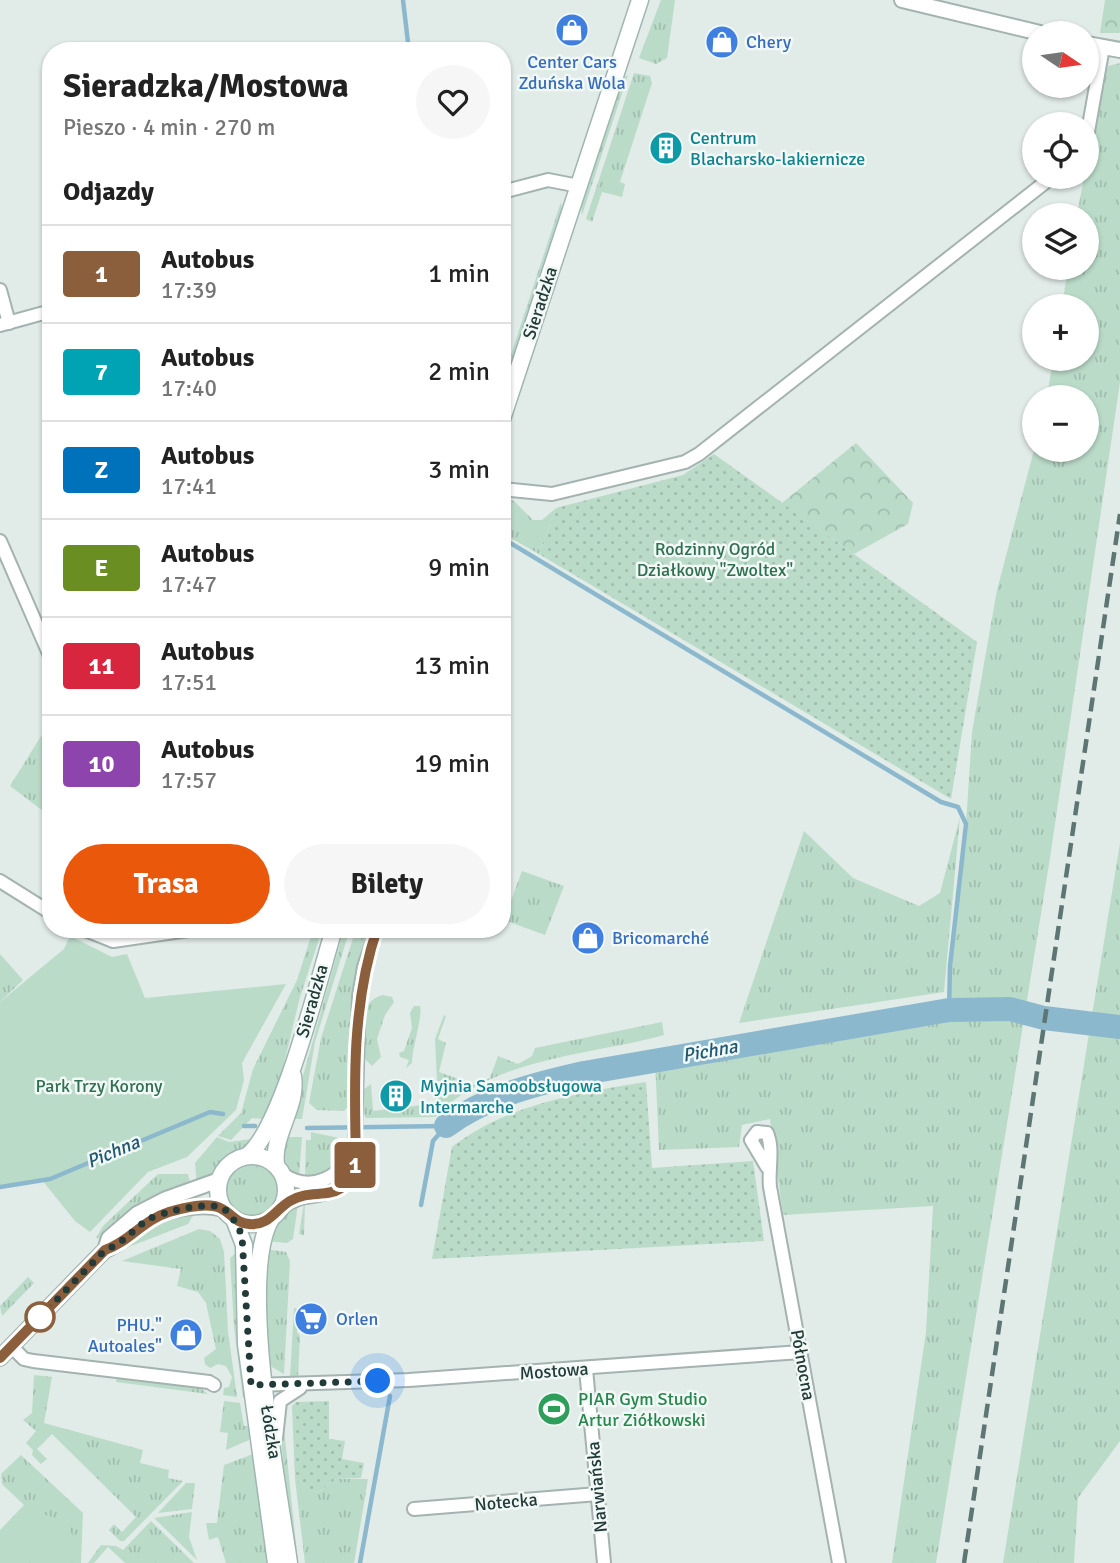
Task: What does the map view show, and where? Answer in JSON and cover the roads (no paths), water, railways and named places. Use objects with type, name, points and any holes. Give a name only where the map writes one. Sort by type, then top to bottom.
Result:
[{"type":"main road","name":"Sieradzka","points":[[511,392],[640,0]]},
{"type":"main road","name":"Sieradzka","points":[[247,1156],[259,1144],[292,1074],[331,938]]},
{"type":"main road","name":"Sieradzka","points":[[280,1170],[275,1150],[295,1087],[292,1074]]},
{"type":"main road","points":[[247,1156],[263,1157],[280,1170],[287,1192],[276,1213],[256,1224],[229,1214],[218,1192],[219,1180],[230,1163],[247,1156]]},
{"type":"main road","name":"Łódzka","points":[[276,1213],[261,1245],[257,1385],[276,1563]]},
{"type":"main road","name":"Łódzka","points":[[229,1214],[244,1245],[246,1334],[275,1459],[289,1563]]},
{"type":"street","points":[[904,0],[1022,29]]},
{"type":"street","points":[[1099,46],[1120,50]]},
{"type":"street","points":[[1091,112],[1103,47]]},
{"type":"street","points":[[511,190],[548,180],[579,186]]},
{"type":"street","points":[[511,490],[552,494],[685,462],[699,454],[1037,189]]},
{"type":"street","points":[[0,290],[4,324],[42,314]]},
{"type":"street","points":[[0,541],[42,638]]},
{"type":"street","points":[[0,881],[42,907]]},
{"type":"street","points":[[106,938],[113,941],[130,938]]},
{"type":"street","points":[[276,1213],[291,1200],[328,1194],[348,1181],[356,1160],[359,996],[364,967],[374,938]]},
{"type":"street","points":[[280,1170],[302,1184],[325,1180],[343,1167],[356,1141]]},
{"type":"street","name":"Północna","points":[[767,1167],[839,1563]]},
{"type":"street","points":[[0,1358],[105,1250],[109,1238],[137,1214],[166,1199],[219,1180]]},
{"type":"street","points":[[105,1250],[117,1246],[150,1219],[171,1212],[207,1206],[229,1214]]},
{"type":"street","points":[[11,1346],[24,1359],[33,1361],[209,1382],[214,1385]]},
{"type":"street","name":"Mostowa","points":[[257,1385],[307,1385],[586,1369],[801,1352]]},
{"type":"street","name":"Narwiańska","points":[[586,1369],[604,1563]]},
{"type":"street","points":[[275,1459],[278,1405],[288,1393],[307,1385]]},
{"type":"street","name":"Notecka","points":[[414,1509],[598,1494]]},
{"type":"waterway","points":[[403,0],[408,42]]},
{"type":"waterway","points":[[511,543],[941,802],[958,807],[966,824],[950,966],[949,1010]]},
{"type":"waterway","name":"Pichna","points":[[446,1126],[495,1099],[566,1077],[949,1010],[1010,1009],[1044,1018],[1120,1027]]},
{"type":"waterway","name":"Pichna","points":[[0,1187],[50,1179],[210,1112],[223,1114]]},
{"type":"waterway","name":"Pichna","points":[[244,1126],[255,1126]]},
{"type":"waterway","name":"Pichna","points":[[307,1128],[446,1126]]},
{"type":"waterway","points":[[421,1205],[433,1141],[446,1126]]},
{"type":"waterway","points":[[360,1563],[390,1396]]},
{"type":"railway","points":[[964,1563],[1120,514]]},
{"type":"place","name":"Center Cars Zduńska Wola","points":[[572,30]]},
{"type":"place","name":"Chery","points":[[722,42]]},
{"type":"place","name":"Centrum Blacharsko-lakiernicze","points":[[666,148]]},
{"type":"place","name":"Bricomarché","points":[[588,938]]},
{"type":"place","name":"Myjnia Samoobsługowa Intermarche","points":[[396,1096]]},
{"type":"place","name":"Orlen","points":[[311,1319]]},
{"type":"place","name":"PHU.\" Autoales\"","points":[[186,1335]]},
{"type":"place","name":"PIAR Gym Studio Artur Ziółkowski","points":[[554,1409]]},
{"type":"park label","name":"Rodzinny Ogród Działkowy \"Zwoltex\"","points":[[715,559]]},
{"type":"park label","name":"Park Trzy Korony","points":[[99,1086]]}]
